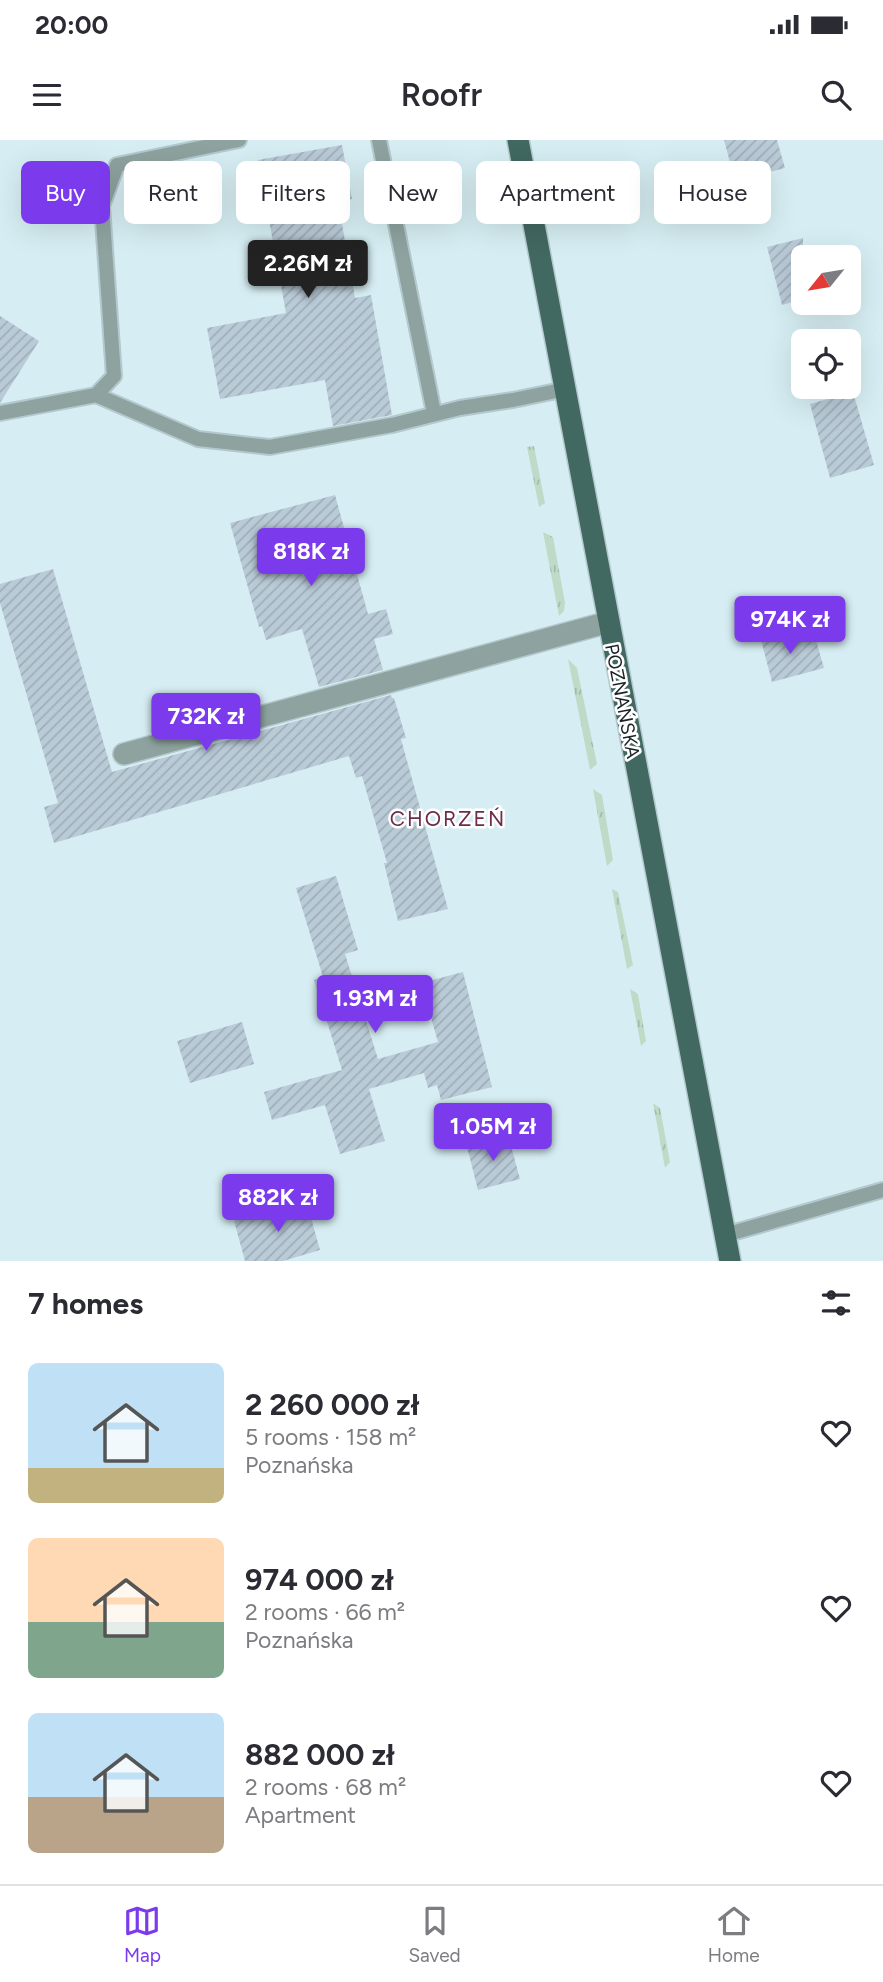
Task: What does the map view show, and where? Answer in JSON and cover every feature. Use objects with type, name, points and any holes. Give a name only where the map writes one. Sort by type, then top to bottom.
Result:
[{"type":"main road","name":"POZNAŃSKA","points":[[518,140],[730,1261]]},
{"type":"street","points":[[124,754],[609,622]]},
{"type":"lane","points":[[96,395],[114,376],[102,206],[117,165],[240,140]]},
{"type":"lane","points":[[379,140],[434,413]]},
{"type":"lane","points":[[0,413],[96,395],[198,439],[270,447],[566,389]]},
{"type":"lane","points":[[725,1235],[883,1190]]},
{"type":"green space","points":[[534,446],[545,503],[539,507],[527,447]]},
{"type":"green space","points":[[543,532],[553,537],[565,603],[564,611],[559,616]]},
{"type":"green space","points":[[568,659],[577,668],[597,764],[590,770]]},
{"type":"green space","points":[[593,789],[602,795],[613,860],[607,866]]},
{"type":"green space","points":[[612,889],[618,892],[633,965],[627,969]]},
{"type":"green space","points":[[630,989],[638,994],[646,1041],[641,1046]]},
{"type":"green space","points":[[653,1103],[660,1108],[670,1162],[665,1168]]},
{"type":"building","points":[[724,140],[777,140],[785,168],[771,172],[771,161],[730,161]]},
{"type":"building","points":[[342,145],[345,161],[258,161]]},
{"type":"building","points":[[270,224],[342,224],[355,298],[371,295],[392,415],[333,426],[325,380],[220,399],[207,328],[286,313]]},
{"type":"building","points":[[803,238],[803,245],[791,245],[791,302],[782,305],[767,247]]},
{"type":"building","points":[[0,316],[39,341],[0,403]]},
{"type":"building","points":[[828,399],[855,399],[874,465],[830,478],[810,404]]},
{"type":"building","points":[[335,495],[368,614],[386,609],[393,634],[374,639],[383,670],[319,687],[302,629],[266,640],[262,626],[259,627],[230,523]]},
{"type":"building","points":[[53,569],[112,772],[391,695],[406,738],[401,739],[448,909],[398,921],[384,863],[387,863],[362,776],[356,778],[349,756],[54,843],[44,807],[58,803],[0,603],[0,584]]},
{"type":"building","points":[[788,629],[792,644],[815,637],[824,668],[772,682],[760,636]]},
{"type":"building","points":[[336,876],[358,950],[345,954],[378,1059],[438,1042],[421,983],[463,972],[492,1087],[441,1100],[437,1085],[428,1088],[424,1073],[369,1089],[385,1141],[340,1154],[325,1105],[272,1120],[264,1092],[342,1070],[314,980],[323,977],[296,888]]},
{"type":"building","points":[[242,1022],[254,1064],[190,1083],[177,1041]]},
{"type":"building","points":[[508,1135],[520,1179],[478,1190],[467,1147]]},
{"type":"building","points":[[306,1200],[320,1250],[283,1261],[245,1261],[234,1221]]},
{"type":"district","name":"CHORZEŃ","points":[[448,819]]}]
